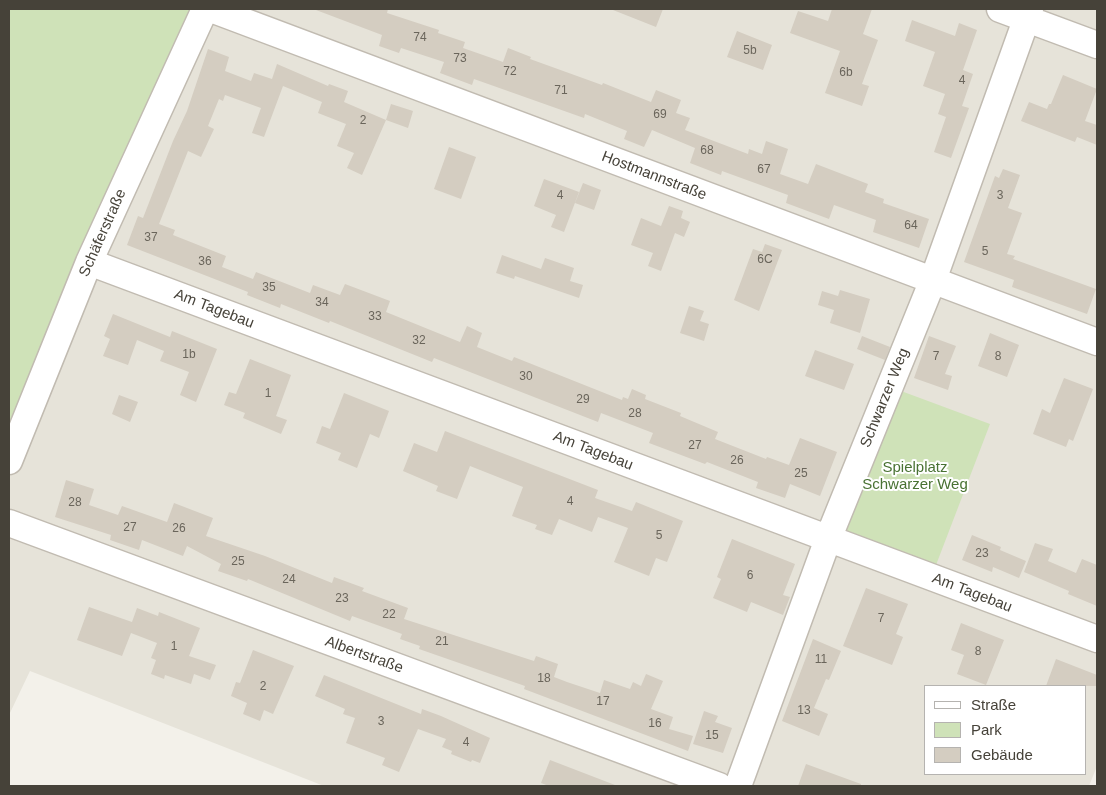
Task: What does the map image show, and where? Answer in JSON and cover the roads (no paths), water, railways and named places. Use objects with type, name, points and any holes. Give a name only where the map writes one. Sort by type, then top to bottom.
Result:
[{"type":"street","name":"Schäferstraße","points":[[9,461],[89,262],[205,9]]},
{"type":"street","name":"Hostmannstraße","points":[[211,9],[1097,342]]},
{"type":"street","points":[[1000,9],[1028,14],[1097,45]]},
{"type":"street","name":"Schwarzer Weg","points":[[738,786],[828,539],[933,280],[1028,14]]},
{"type":"street","name":"Am Tagebau","points":[[89,262],[1097,640]]},
{"type":"street","name":"Albertstraße","points":[[9,523],[719,786]]},
{"type":"park label","name":"Spielplatz Schwarzer Weg","points":[[915,476]]}]
